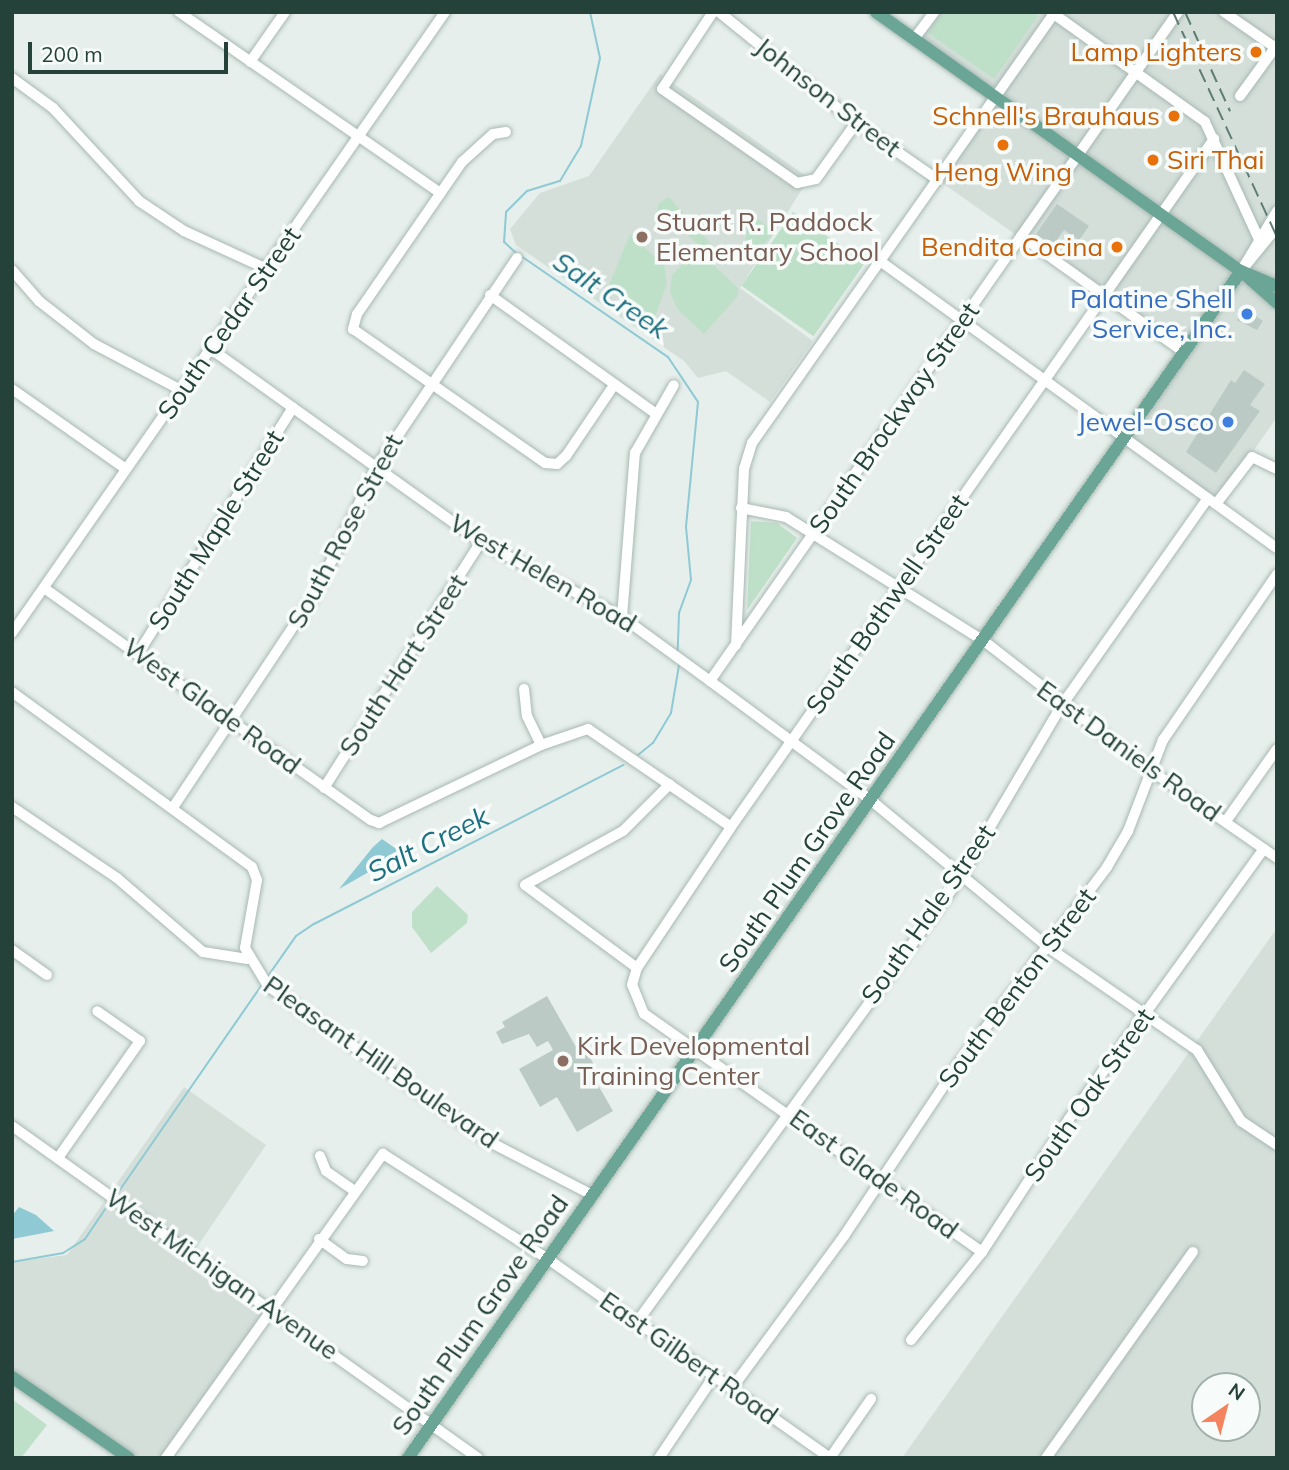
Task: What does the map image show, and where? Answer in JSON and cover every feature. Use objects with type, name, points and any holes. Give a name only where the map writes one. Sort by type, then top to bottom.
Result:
[{"type":"main road","points":[[876,12],[1241,271],[1277,303]]},
{"type":"main road","points":[[1241,271],[1277,286]]},
{"type":"main road","name":"South Plum Grove Road","points":[[408,1458],[872,801],[1241,271]]},
{"type":"main road","points":[[12,1377],[129,1458]]},
{"type":"street","points":[[179,12],[440,193]]},
{"type":"street","points":[[250,62],[285,12]]},
{"type":"street","name":"South Cedar Street","points":[[12,633],[446,12]]},
{"type":"street","points":[[713,12],[662,89],[797,183],[808,184],[856,123]]},
{"type":"street","name":"Johnson Street","points":[[719,12],[856,123],[938,180]]},
{"type":"street","points":[[915,39],[934,12]]},
{"type":"street","name":"South Brockway Street","points":[[710,681],[1178,12]]},
{"type":"street","points":[[1223,12],[1276,47],[1240,96]]},
{"type":"street","points":[[736,645],[741,508],[752,443],[1054,13],[1205,122],[1258,237]]},
{"type":"street","points":[[12,78],[53,108],[139,201],[184,231],[267,269]]},
{"type":"street","points":[[506,132],[493,134],[462,162],[357,314],[353,329],[428,384],[545,463],[557,464],[614,384]]},
{"type":"street","name":"South Bothwell Street","points":[[637,968],[898,587],[1159,213],[1214,139]]},
{"type":"street","points":[[1241,271],[1258,237],[1277,211]]},
{"type":"street","points":[[1241,271],[1277,227]]},
{"type":"street","points":[[1021,236],[1185,353]]},
{"type":"street","name":"South Rose Street","points":[[174,806],[235,721],[318,589],[376,468],[428,384],[517,258]]},
{"type":"street","points":[[880,261],[1127,435],[1134,446],[1277,548]]},
{"type":"street","points":[[12,270],[39,301],[94,344],[181,390]]},
{"type":"street","points":[[490,295],[654,413]]},
{"type":"street","name":"West Helen Road","points":[[211,349],[481,542],[622,617],[872,801],[960,878],[1049,948],[1147,1012],[1198,1051],[1241,1121],[1277,1145]]},
{"type":"street","points":[[622,617],[635,453],[654,413],[674,385]]},
{"type":"street","points":[[12,389],[127,470]]},
{"type":"street","name":"South Maple Street","points":[[139,652],[293,407]]},
{"type":"street","name":"South Hale Street","points":[[638,1322],[792,1114],[859,1011],[960,878],[1062,705],[1212,501],[1252,457],[1277,469]]},
{"type":"street","name":"East Daniels Road","points":[[741,508],[777,513],[984,641],[1062,705],[1277,858]]},
{"type":"street","name":"South Hart Street","points":[[324,788],[481,542]]},
{"type":"street","name":"South Benton Street","points":[[732,1388],[882,1180],[959,1063],[1049,948],[1119,846],[1150,770],[1177,717],[1277,574]]},
{"type":"street","name":"West Glade Road","points":[[44,588],[139,652],[324,788],[379,823],[541,745]]},
{"type":"street","points":[[524,689],[527,716],[541,745],[588,729],[732,827]]},
{"type":"street","name":"Pleasant Hill Boulevard","points":[[12,692],[240,854],[262,880],[243,932],[247,959],[268,986],[466,1126],[592,1195]]},
{"type":"street","points":[[1226,821],[1277,749]]},
{"type":"street","points":[[670,783],[623,831],[525,885],[637,968],[632,985],[635,1001],[681,1042],[697,1047]]},
{"type":"street","points":[[12,807],[107,871],[203,952],[247,959]]},
{"type":"street","name":"South Oak Street","points":[[911,1339],[982,1252],[1147,1012],[1264,849]]},
{"type":"street","points":[[12,950],[47,975]]},
{"type":"street","points":[[58,1158],[139,1041],[97,1011]]},
{"type":"street","name":"East Glade Road","points":[[697,1047],[982,1252]]},
{"type":"street","name":"West Michigan Avenue","points":[[12,1126],[271,1307],[478,1458]]},
{"type":"street","name":"East Gilbert Road","points":[[354,1190],[383,1154],[548,1259],[830,1458]]},
{"type":"street","points":[[166,1458],[354,1190],[326,1171],[320,1156]]},
{"type":"street","points":[[319,1239],[347,1259],[363,1261]]},
{"type":"street","points":[[1046,1458],[1193,1252]]},
{"type":"street","points":[[659,1458],[714,1376]]},
{"type":"street","points":[[830,1458],[871,1399]]},
{"type":"shaded area","points":[[934,12],[1277,12],[1277,417],[1216,504],[1127,435],[1184,353],[938,180],[996,97],[914,39]]},
{"type":"shaded area","name":"Stuart R. Paddock Elementary School","points":[[660,74],[809,178],[740,288],[813,341],[770,402],[726,371],[698,378],[684,361],[516,245],[510,229],[540,193],[589,176]]},
{"type":"shaded area","points":[[1277,928],[1277,1458],[902,1458]]},
{"type":"shaded area","points":[[184,1087],[266,1145],[193,1253],[271,1307],[166,1458],[129,1458],[12,1377],[12,1262],[67,1255]]},
{"type":"green space","points":[[943,12],[1033,12],[1038,16],[994,79],[928,33]]},
{"type":"green space","points":[[669,197],[711,244],[708,253],[664,214],[657,214],[658,204]]},
{"type":"green space","points":[[793,212],[865,262],[813,336],[741,286]]},
{"type":"green space","points":[[758,219],[775,232],[753,257],[744,250],[748,223]]},
{"type":"green space","points":[[630,234],[664,265],[667,283],[655,317],[608,288]]},
{"type":"green space","points":[[697,249],[738,288],[738,296],[704,334],[677,309],[670,292],[672,275]]},
{"type":"green space","points":[[751,521],[777,523],[797,538],[747,610]]},
{"type":"green space","points":[[437,886],[468,915],[467,923],[431,953],[412,927],[412,912]]},
{"type":"green space","points":[[12,1399],[47,1425],[21,1458],[12,1458]]},
{"type":"water","points":[[382,839],[402,853],[339,889],[373,847]]},
{"type":"water","points":[[19,1207],[36,1215],[54,1231],[12,1239],[12,1216]]},
{"type":"building","points":[[1057,204],[1089,226],[1079,240],[1064,230],[1053,245],[1036,234]]},
{"type":"building","name":"Palatine Shell Service, Inc.","points":[[1245,309],[1263,321],[1257,330],[1237,320]]},
{"type":"building","name":"Jewel-Osco","points":[[1244,370],[1265,384],[1250,405],[1260,411],[1216,473],[1186,452],[1231,380],[1235,383]]},
{"type":"building","name":"Kirk Developmental Training Center","points":[[547,996],[580,1054],[586,1051],[596,1068],[590,1071],[613,1111],[577,1132],[557,1097],[540,1107],[519,1069],[553,1050],[548,1041],[537,1047],[529,1034],[502,1044],[496,1032],[505,1027],[502,1022]]},
{"type":"waterway","name":"Salt Creek","points":[[516,253],[504,242],[506,212],[527,191],[560,181],[581,146],[600,58],[590,12]]},
{"type":"waterway","name":"Salt Creek","points":[[521,256],[668,357],[698,402],[686,527],[691,580],[679,613],[678,651]]},
{"type":"waterway","name":"Salt Creek","points":[[638,755],[653,743],[671,713],[679,665]]},
{"type":"waterway","name":"Salt Creek","points":[[268,976],[296,936],[314,924],[624,765]]},
{"type":"waterway","name":"Salt Creek","points":[[117,1194],[261,986]]},
{"type":"waterway","name":"Salt Creek","points":[[12,1262],[63,1253],[85,1239],[110,1202]]},
{"type":"railway","points":[[1173,12],[1277,237]]},
{"type":"railway","points":[[1185,12],[1230,111]]},
{"type":"place","name":"Lamp Lighters","points":[[1256,52]]},
{"type":"place","name":"Schnell's Brauhaus","points":[[1174,116]]},
{"type":"place","name":"Heng Wing","points":[[1003,145]]},
{"type":"place","name":"Siri Thai","points":[[1153,160]]},
{"type":"place","name":"Stuart R. Paddock Elementary School","points":[[642,237]]},
{"type":"place","name":"Bendita Cocina","points":[[1117,247]]},
{"type":"place","name":"Palatine Shell Service, Inc.","points":[[1247,314]]},
{"type":"place","name":"Jewel-Osco","points":[[1228,422]]},
{"type":"place","name":"Kirk Developmental Training Center","points":[[563,1061]]}]
